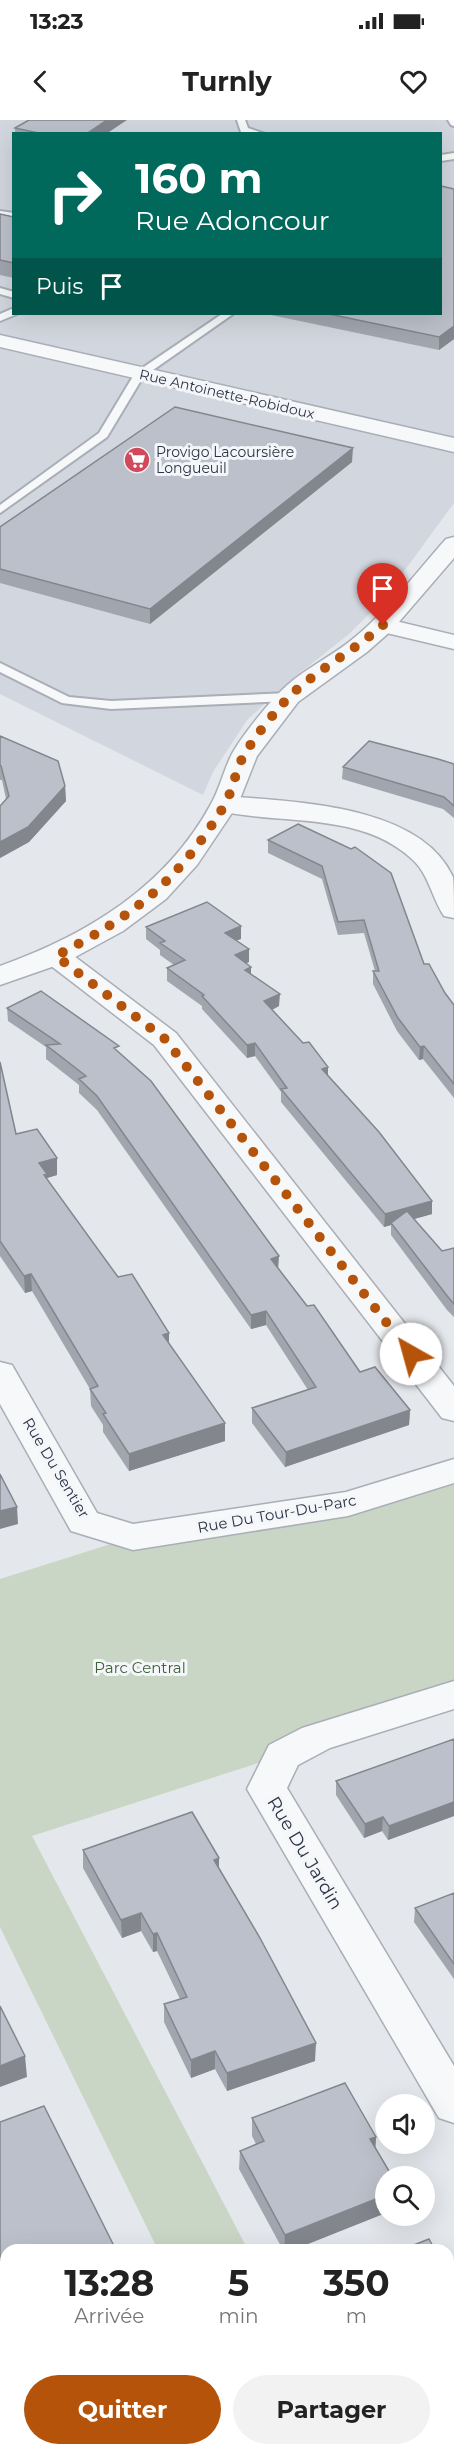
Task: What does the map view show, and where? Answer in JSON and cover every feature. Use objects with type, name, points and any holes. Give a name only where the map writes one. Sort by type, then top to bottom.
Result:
[{"type":"street","name":"Rue Antoinette-Robidoux","points":[[0,341],[139,375],[454,446]]},
{"type":"street","points":[[0,976],[56,956],[113,925],[156,893],[187,859],[225,804],[244,755],[289,697],[358,647],[383,625],[454,544]]},
{"type":"street","points":[[383,625],[454,642]]},
{"type":"street","points":[[225,804],[299,811],[378,826],[422,854],[443,885],[454,910]]},
{"type":"street","points":[[56,956],[165,1039],[454,1410]]},
{"type":"street","name":"Rue Du Sentier","points":[[0,1373],[84,1522],[133,1537]]},
{"type":"street","name":"Rue Du Tour-Du-Parc","points":[[133,1537],[348,1504],[454,1471]]},
{"type":"street","name":"Rue Du Jardin","points":[[454,1695],[316,1738],[284,1755],[267,1789],[454,2105]]},
{"type":"lane","points":[[241,120],[244,130],[252,132]]},
{"type":"lane","points":[[0,510],[103,435],[139,375],[227,315]]},
{"type":"lane","points":[[0,667],[66,700],[111,705],[289,697]]},
{"type":"shaded area","points":[[0,120],[454,120],[454,503],[383,600],[349,634],[291,680],[247,720],[213,772],[203,795],[0,694]]},
{"type":"green space","name":"Parc Central","points":[[454,1471],[454,1695],[283,1755],[32,1836],[245,2244],[155,2244],[0,1927],[0,1579],[133,1537]]},
{"type":"building","points":[[29,120],[107,120],[89,132],[34,132],[15,128]]},
{"type":"building","points":[[442,186],[454,189],[454,326],[439,337],[334,315],[442,315]]},
{"type":"building","points":[[0,214],[12,217],[12,263],[0,260]]},
{"type":"building","points":[[175,407],[353,448],[150,609],[0,569],[0,527]]},
{"type":"building","points":[[0,736],[58,761],[65,786],[28,827],[0,842],[0,806],[9,796],[0,765]]},
{"type":"building","points":[[369,741],[454,764],[454,806],[444,797],[343,767]]},
{"type":"building","points":[[298,824],[351,849],[355,847],[391,873],[424,964],[429,964],[454,1005],[454,1084],[424,1046],[420,1047],[398,1018],[373,971],[379,971],[364,920],[338,922],[322,866],[268,840]]},
{"type":"building","points":[[207,902],[241,926],[225,933],[249,949],[235,955],[251,967],[245,970],[280,994],[264,1001],[303,1043],[309,1042],[328,1067],[322,1069],[379,1132],[432,1201],[385,1214],[281,1089],[287,1088],[255,1043],[247,1045],[202,996],[204,995],[167,968],[185,960],[160,943],[165,941],[146,927]]},
{"type":"building","points":[[41,991],[119,1046],[114,1048],[151,1081],[279,1256],[271,1259],[307,1306],[314,1305],[360,1372],[375,1367],[410,1410],[286,1452],[252,1408],[316,1387],[266,1311],[251,1315],[97,1096],[79,1079],[86,1076],[46,1045],[60,1044],[7,1008]]},
{"type":"building","points":[[0,1062],[16,1134],[37,1129],[57,1158],[39,1163],[47,1174],[44,1175],[118,1277],[132,1274],[169,1333],[163,1335],[225,1423],[129,1454],[103,1414],[106,1413],[90,1389],[98,1386],[31,1274],[24,1276],[0,1241]]},
{"type":"building","points":[[407,1211],[442,1251],[454,1248],[454,1304],[391,1223]]},
{"type":"building","points":[[0,1474],[17,1507],[0,1511]]},
{"type":"building","points":[[454,1739],[454,1802],[389,1826],[383,1817],[365,1824],[336,1781]]},
{"type":"building","points":[[192,1812],[219,1858],[214,1860],[260,1938],[316,2043],[227,2073],[215,2051],[191,2060],[164,2004],[187,1997],[157,1933],[153,1934],[141,1913],[121,1920],[83,1850]]},
{"type":"building","points":[[454,1893],[454,1964],[415,1908]]},
{"type":"building","points":[[0,2006],[25,2056],[0,2066]]},
{"type":"building","points":[[345,2083],[375,2135],[370,2139],[375,2147],[375,2154],[379,2154],[386,2166],[375,2166],[375,2199],[285,2235],[240,2151],[264,2141],[252,2118]]},
{"type":"building","points":[[44,2106],[113,2244],[0,2244],[0,2122]]},
{"type":"building","points":[[429,2239],[432,2244],[416,2244]]},
{"type":"place","name":"Provigo Lacoursière Longueuil","points":[[137,460]]},
{"type":"route","points":[[383,625],[358,647],[289,697],[244,755],[225,804],[187,859],[156,893],[113,925],[56,956],[165,1039],[411,1354]]}]
